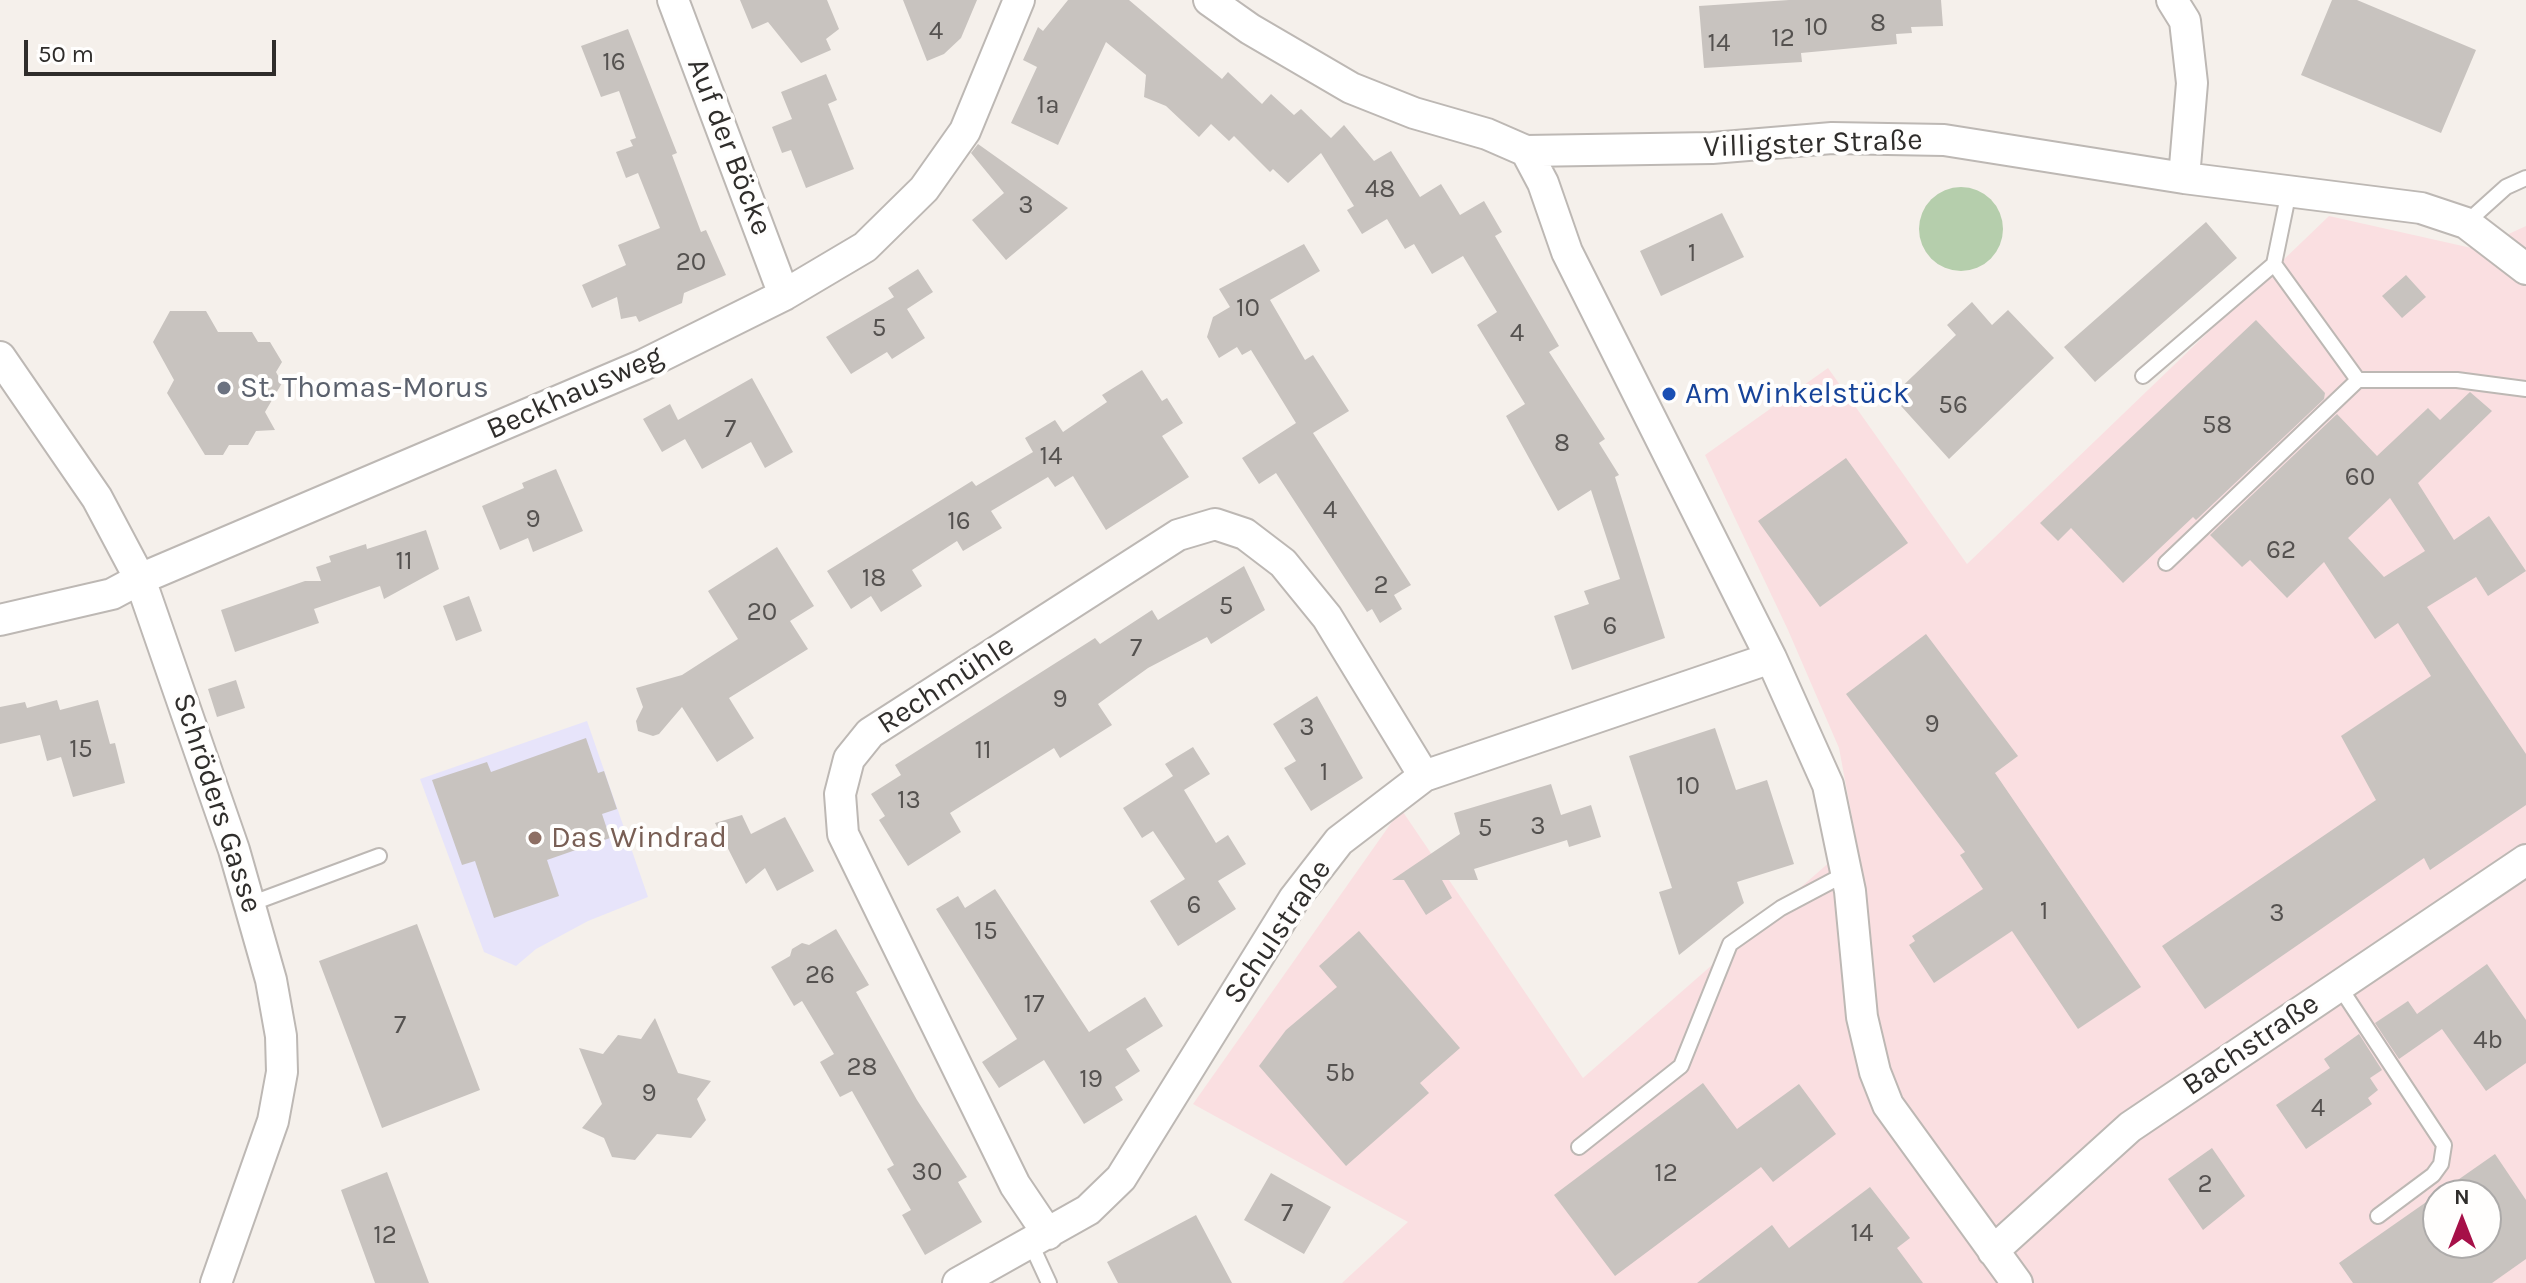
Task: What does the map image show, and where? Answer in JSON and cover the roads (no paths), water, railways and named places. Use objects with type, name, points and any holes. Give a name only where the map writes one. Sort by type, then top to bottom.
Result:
[{"type":"street","name":"Auf der Böcke","points":[[673,0],[784,295]]},
{"type":"street","name":"Beckhausweg","points":[[0,620],[112,594],[140,579],[643,365],[784,295],[865,247],[924,189],[965,131],[1019,0]]},
{"type":"street","name":"Villigster Straße","points":[[1209,0],[1250,29],[1351,88],[1414,113],[1487,134],[1526,151],[1712,148],[1832,138],[1944,140],[2184,178],[2421,208],[2466,223],[2526,269]]},
{"type":"street","points":[[2172,0],[2185,21],[2192,83],[2184,178]]},
{"type":"street","points":[[1526,151],[1543,183],[1567,252],[1771,658],[1828,785],[1847,873],[1862,1017],[1875,1072],[1902,1129],[2017,1283]]},
{"type":"street","name":"Schröders Gasse","points":[[0,357],[97,498],[140,579],[174,670],[250,904],[271,980],[281,1036],[282,1072],[273,1121],[216,1283]]},
{"type":"street","name":"Rechmühle","points":[[1040,1239],[843,834],[840,794],[849,759],[870,733],[1178,535],[1215,524],[1245,534],[1283,563],[1327,617],[1424,776]]},
{"type":"street","name":"Schulstraße","points":[[958,1283],[1088,1210],[1121,1178],[1294,899],[1339,841],[1424,776],[1771,658]]},
{"type":"street","name":"Bachstraße","points":[[1993,1251],[2130,1127],[2526,860]]},
{"type":"lane","points":[[2466,223],[2506,187],[2526,178]]},
{"type":"lane","points":[[2143,376],[2274,264],[2289,191]]},
{"type":"lane","points":[[2274,264],[2358,380]]},
{"type":"lane","points":[[2166,563],[2358,380],[2457,380],[2526,389]]},
{"type":"lane","points":[[250,904],[379,856]]},
{"type":"lane","points":[[1579,1147],[1681,1066],[1730,944],[1781,908],[1847,873]]},
{"type":"lane","points":[[2339,986],[2444,1145],[2441,1164],[2433,1175],[2378,1216]]},
{"type":"lane","points":[[1040,1239],[1049,1283]]},
{"type":"place","name":"St. Thomas-Morus","points":[[224,388]]},
{"type":"place","name":"Am Winkelstück","points":[[1669,394]]},
{"type":"place","name":"Das Windrad","points":[[535,838]]}]
